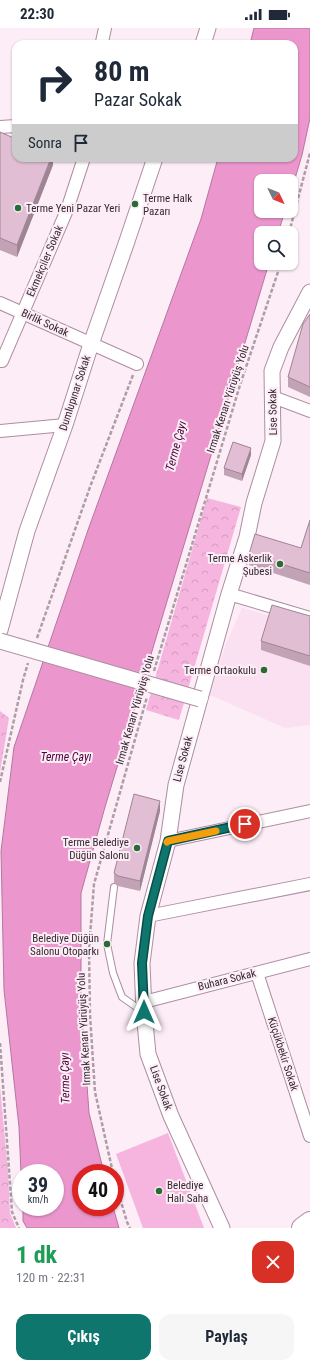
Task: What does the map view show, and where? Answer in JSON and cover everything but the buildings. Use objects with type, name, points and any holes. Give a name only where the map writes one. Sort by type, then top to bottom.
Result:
[{"type":"highway","points":[[302,1228],[310,1222]]},
{"type":"street","points":[[103,40],[106,28]]},
{"type":"street","points":[[204,40],[208,28]]},
{"type":"street","points":[[0,127],[12,126]]},
{"type":"street","name":"Ekmekçiler Sokak","points":[[0,361],[2,361],[24,312],[67,210],[83,162]]},
{"type":"street","name":"Dumlupınar Sokak","points":[[0,630],[27,531],[65,425],[90,344],[154,162]]},
{"type":"street","name":"Lise Sokak","points":[[222,1228],[164,1097],[148,1054],[142,963],[148,916],[168,841],[176,785],[229,594],[247,537],[256,496],[273,441],[272,371],[281,347],[310,292]]},
{"type":"street","name":"Birlik Sokak","points":[[0,303],[24,312],[90,344],[137,364]]},
{"type":"street","points":[[273,398],[310,411]]},
{"type":"street","points":[[0,431],[65,425]]},
{"type":"street","points":[[229,594],[310,618]]},
{"type":"street","points":[[0,642],[200,699]]},
{"type":"street","points":[[168,841],[310,811]]},
{"type":"street","points":[[148,916],[310,884]]},
{"type":"street","name":"Buhara Sokak","points":[[144,1007],[257,973],[310,959]]},
{"type":"street","name":"Küçükbekir Sokak","points":[[257,973],[310,1136]]},
{"type":"lane","points":[[114,888],[107,944],[113,973],[122,997],[144,1007]]},
{"type":"path","points":[[291,226],[310,153]]},
{"type":"path","name":"Irmak Kenarı Yürüyüş Yolu","points":[[153,677],[238,392],[279,270]]},
{"type":"path","points":[[36,643],[88,495],[137,364]]},
{"type":"path","points":[[0,782],[23,680],[30,657]]},
{"type":"path","name":"Irmak Kenarı Yürüyüş Yolu","points":[[111,1164],[95,1092],[90,1015],[89,949],[94,884],[149,691]]},
{"type":"path","points":[[0,1043],[12,1212],[19,1228]]},
{"type":"path","points":[[124,1212],[130,1228]]},
{"type":"shaded area","name":"Terme Ortaokulu","points":[[242,608],[310,627],[310,725],[285,728],[210,695],[226,644]]},
{"type":"green space","points":[[207,498],[241,507],[179,720],[146,710]]},
{"type":"green space","points":[[0,711],[9,718],[0,772]]},
{"type":"green space","points":[[0,1086],[8,1172],[10,1213],[16,1228],[0,1228]]},
{"type":"green space","name":"Belediye Halı Saha","points":[[168,1133],[204,1228],[143,1228],[124,1176],[124,1164],[120,1164],[116,1154]]},
{"type":"water","name":"Terme Çayı","points":[[254,28],[310,28],[310,118],[296,174],[254,174],[254,218],[283,218],[280,226],[254,226],[254,270],[267,270],[105,807],[81,893],[81,1000],[89,1113],[102,1164],[72,1164],[72,1216],[116,1216],[119,1228],[27,1228],[23,1221],[23,1216],[64,1216],[64,1164],[21,1164],[19,1127],[4,990],[1,851],[14,747],[88,530],[201,219],[217,162],[298,162],[298,40],[251,40]]},
{"type":"slow traffic","points":[[167,842],[216,831]]},
{"type":"place","name":"Terme Halk Pazarı","points":[[135,204]]},
{"type":"place","name":"Terme Yeni Pazar Yeri","points":[[18,208]]},
{"type":"place","name":"Terme Askerlik Şubesi","points":[[280,564]]},
{"type":"place","name":"Terme Ortaokulu","points":[[264,670]]},
{"type":"place","name":"Terme Belediye Düğün Salonu","points":[[137,848]]},
{"type":"place","name":"Belediye Düğün Salonu Otoparkı","points":[[107,944]]},
{"type":"place","name":"Belediye Halı Saha","points":[[159,1191]]},
{"type":"route","points":[[144,1012],[142,963],[148,916],[168,841],[245,824]]}]
